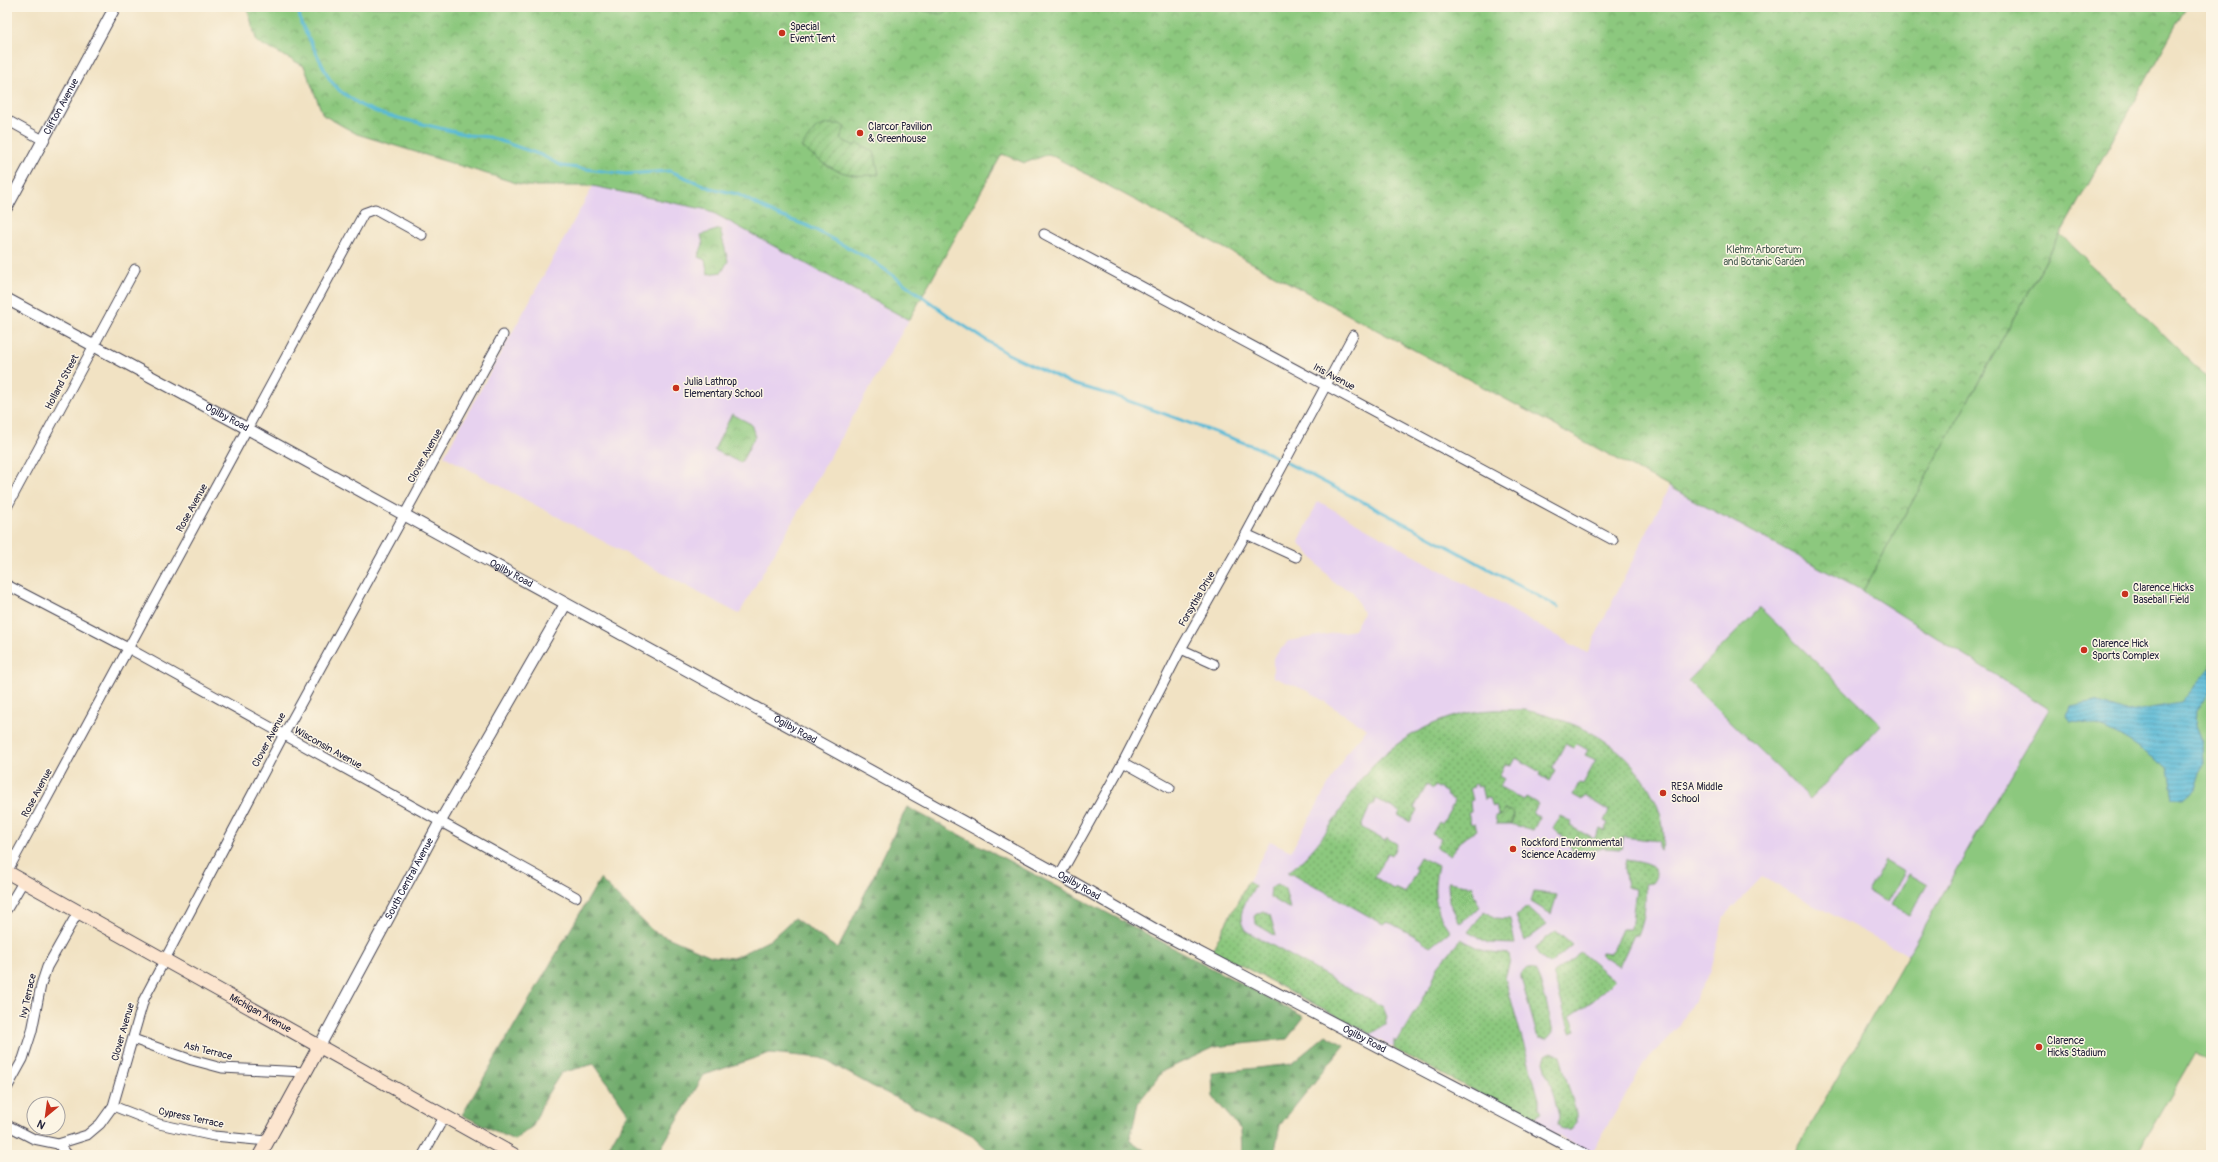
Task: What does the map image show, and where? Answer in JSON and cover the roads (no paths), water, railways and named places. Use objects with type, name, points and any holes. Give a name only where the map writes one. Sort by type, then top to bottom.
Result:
[{"type":"main road","name":"Michigan Avenue","points":[[7,872],[514,1155]]},
{"type":"main road","name":"South Central Avenue","points":[[260,1155],[319,1047]]},
{"type":"street","name":"Clifton Avenue","points":[[7,207],[115,7]]},
{"type":"street","points":[[7,120],[44,140]]},
{"type":"street","name":"Rose Avenue","points":[[7,872],[364,213],[375,208],[422,235]]},
{"type":"street","name":"Iris Avenue","points":[[1044,234],[1613,540]]},
{"type":"street","name":"Holland Street","points":[[7,507],[135,269]]},
{"type":"street","name":"Ogilby Road","points":[[7,299],[93,347],[248,429],[565,605],[1060,875],[1154,929],[1585,1155]]},
{"type":"street","name":"Clover Avenue","points":[[58,1144],[87,1135],[100,1124],[113,1106],[144,999],[166,961],[283,736],[503,335]]},
{"type":"street","name":"Forsythia Drive","points":[[1060,875],[1123,762],[1181,649],[1246,534],[1353,335]]},
{"type":"street","points":[[1246,534],[1296,557]]},
{"type":"street","name":"Wisconsin Avenue","points":[[7,585],[128,648],[283,736],[576,897]]},
{"type":"street","name":"South Central Avenue","points":[[319,1047],[440,822],[565,605]]},
{"type":"street","points":[[1181,649],[1214,664]]},
{"type":"street","points":[[1123,762],[1170,788]]},
{"type":"street","points":[[7,909],[23,882]]},
{"type":"street","name":"Ivy Terrace","points":[[7,1088],[23,1060],[32,1031],[41,984],[47,966],[78,912]]},
{"type":"street","name":"Ash Terrace","points":[[133,1039],[192,1060],[222,1068],[305,1072]]},
{"type":"street","name":"Cypress Terrace","points":[[113,1106],[166,1125],[214,1136],[267,1141]]},
{"type":"street","points":[[423,1155],[444,1117]]},
{"type":"street","points":[[7,1125],[34,1139],[58,1144],[68,1155]]},
{"type":"water","points":[[2211,667],[2211,691],[2196,710],[2195,725],[2202,743],[2203,763],[2195,789],[2184,799],[2173,798],[2168,769],[2134,745],[2111,732],[2085,723],[2071,722],[2067,717],[2070,706],[2096,701],[2128,712],[2181,703]]},
{"type":"waterway","points":[[298,7],[301,23],[330,80],[340,91],[362,106],[382,114],[468,135],[489,137],[541,155],[562,166],[626,174],[670,171],[710,188],[737,194],[777,215],[808,226],[873,261],[952,318],[1006,353],[1072,384],[1112,395],[1256,447],[1427,535],[1558,607]]},
{"type":"place","name":"Special Event Tent","points":[[782,33]]},
{"type":"place","name":"Clarcor Pavilion & Greenhouse","points":[[860,133]]},
{"type":"place","name":"Julia Lathrop Elementary School","points":[[676,388]]},
{"type":"place","name":"Clarence Hicks Baseball Field","points":[[2125,594]]},
{"type":"place","name":"Clarence Hick Sports Complex","points":[[2084,650]]},
{"type":"place","name":"RESA Middle School","points":[[1663,793]]},
{"type":"place","name":"Rockford Environmental Science Academy","points":[[1513,849]]},
{"type":"place","name":"Clarence Hicks Stadium","points":[[2039,1047]]},
{"type":"park label","name":"Klehm Arboretum and Botanic Garden","points":[[1764,256]]}]
